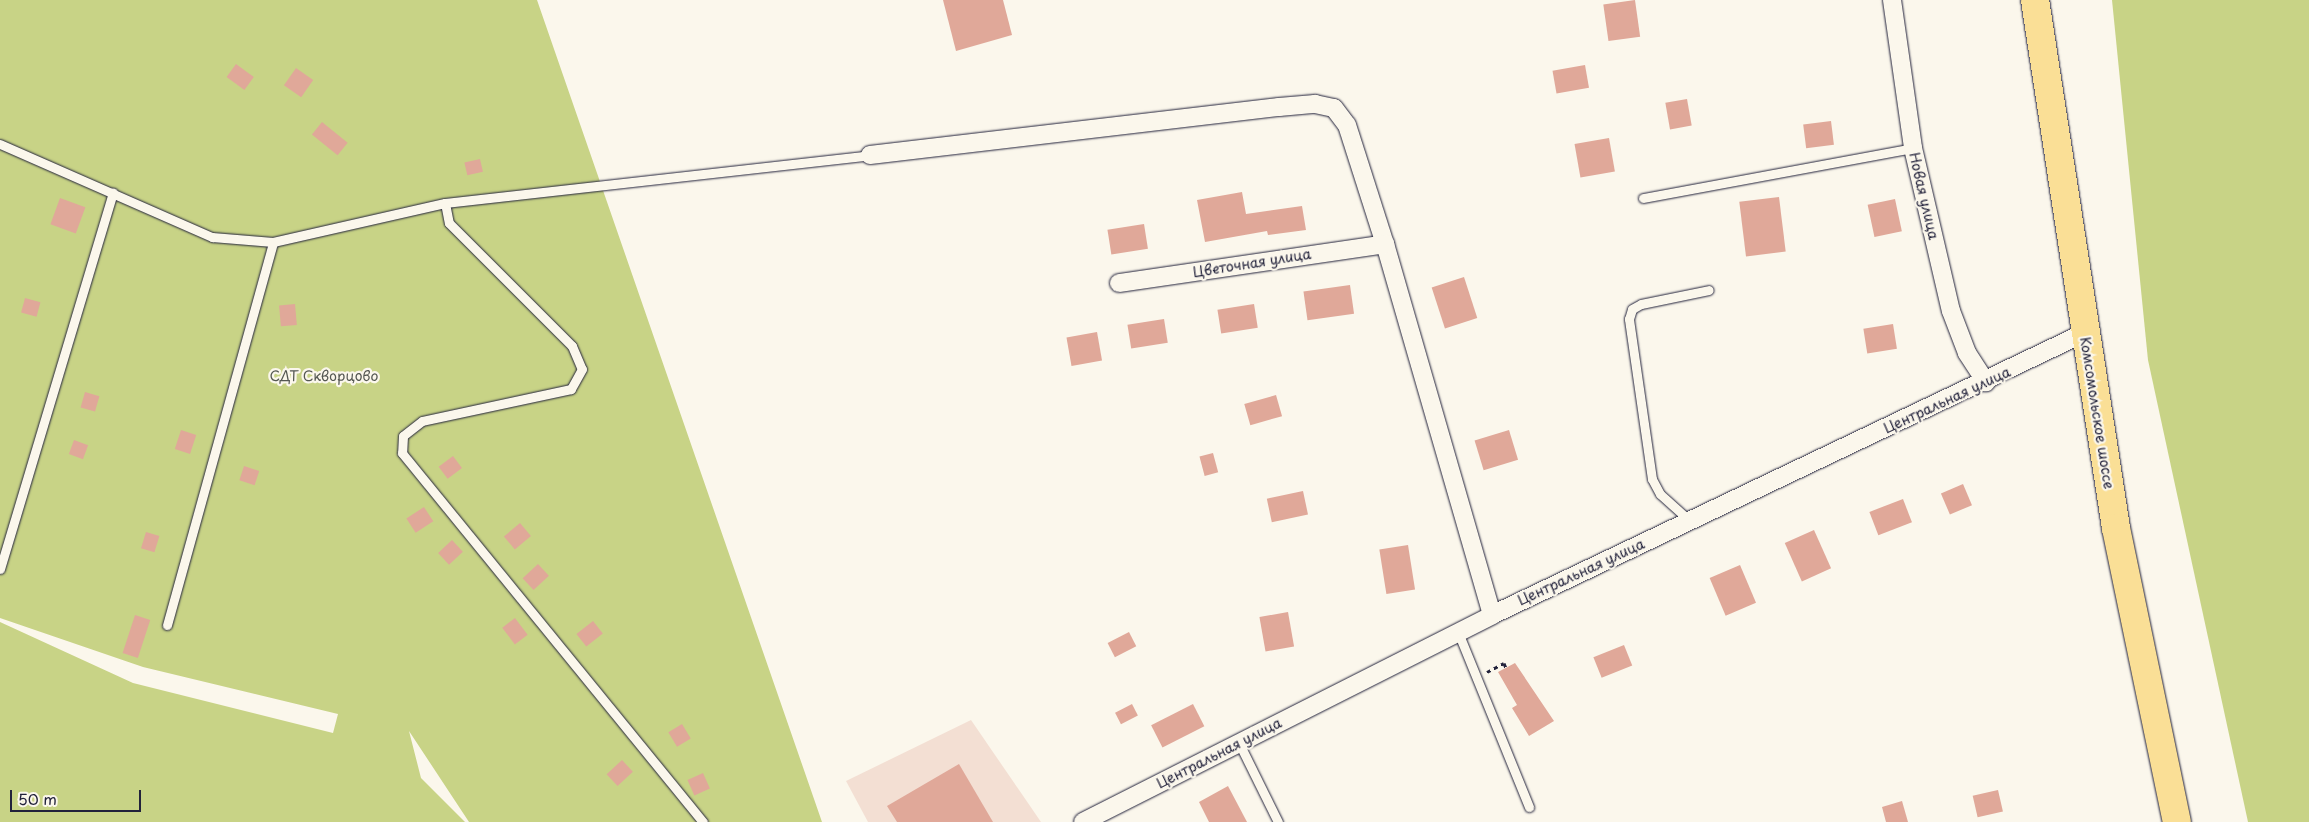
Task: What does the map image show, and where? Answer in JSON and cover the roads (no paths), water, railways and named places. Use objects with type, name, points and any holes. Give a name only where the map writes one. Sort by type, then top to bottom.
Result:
[{"type":"highway","name":"Комсомольское шоссе","points":[[2035,0],[2084,333],[2116,528],[2177,822]]},
{"type":"street","name":"Новая улица","points":[[1892,0],[1913,148],[1951,311],[1967,353],[1986,382]]},
{"type":"street","points":[[870,155],[1315,104],[1334,108],[1347,125],[1384,244],[1492,615]]},
{"type":"street","name":"Цветочная улица","points":[[1119,283],[1384,244]]},
{"type":"street","name":"Центральная улица","points":[[1083,822],[1492,615],[1986,382],[2084,333]]},
{"type":"lane","points":[[0,144],[212,237],[273,242],[444,203],[870,155]]},
{"type":"lane","points":[[1643,198],[1913,148]]},
{"type":"lane","points":[[0,569],[113,193]]},
{"type":"lane","points":[[444,203],[449,223],[572,346],[582,369],[571,389],[422,422],[403,436],[402,454],[703,822]]},
{"type":"lane","points":[[167,625],[273,242]]},
{"type":"lane","points":[[1690,521],[1660,494],[1652,479],[1629,319],[1632,309],[1641,304],[1709,290]]},
{"type":"lane","points":[[1458,632],[1530,807]]},
{"type":"lane","points":[[1239,743],[1278,822]]},
{"type":"park label","name":"СДТ Скворцово","points":[[324,376]]}]
